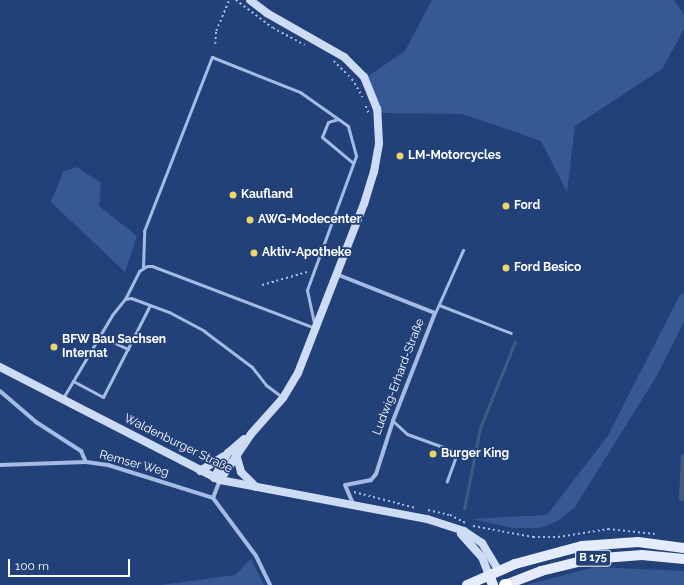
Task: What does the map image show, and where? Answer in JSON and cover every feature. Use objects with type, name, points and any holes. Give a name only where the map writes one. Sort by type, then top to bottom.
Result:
[{"type":"main road","name":"B 175","points":[[468,585],[491,580],[499,571],[542,555],[600,543],[638,542],[684,548]]},
{"type":"main road","name":"B 175","points":[[499,571],[505,585],[546,569],[590,559],[642,555],[684,559]]},
{"type":"street","points":[[217,479],[251,434],[283,398],[301,365],[374,172],[379,143],[377,109],[364,77],[344,57],[267,13],[250,0]]},
{"type":"street","name":"Ludwig-Erhard-Straße","points":[[336,274],[435,313],[393,421],[376,474],[371,480],[345,484],[354,506]]},
{"type":"street","name":"Waldenburger Straße","points":[[0,367],[217,479],[260,489],[426,519],[464,531],[482,543],[499,571]]},
{"type":"street","points":[[0,391],[36,422],[81,451],[86,462]]},
{"type":"street","points":[[200,471],[228,453],[251,434]]},
{"type":"street","points":[[228,453],[217,479],[213,498],[256,556],[270,585]]},
{"type":"street","points":[[236,454],[244,477],[260,489]]},
{"type":"street","name":"Remser Weg","points":[[0,466],[86,462],[108,465],[213,498]]},
{"type":"street","name":"Waldenburger Straße","points":[[452,527],[476,549],[491,580]]},
{"type":"lane","points":[[62,400],[100,336],[125,299],[143,267],[144,231],[212,57],[300,92],[348,126],[356,156],[307,290],[316,328]]},
{"type":"lane","points":[[338,119],[328,122],[322,137],[353,163]]},
{"type":"lane","points":[[435,313],[463,250]]},
{"type":"lane","points":[[143,267],[152,266],[316,328]]},
{"type":"lane","points":[[125,299],[150,304],[204,331],[252,367],[266,385],[283,398]]},
{"type":"lane","points":[[73,381],[103,397],[150,304]]},
{"type":"lane","points":[[439,305],[511,333]]},
{"type":"lane","points":[[100,336],[128,349]]},
{"type":"lane","points":[[393,421],[407,434],[454,451],[456,456],[447,481]]},
{"type":"path","points":[[215,44],[216,31],[229,0]]},
{"type":"path","points":[[236,0],[273,28],[308,46]]},
{"type":"path","points":[[333,60],[360,91],[369,119]]},
{"type":"path","points":[[262,284],[315,270]]},
{"type":"path","points":[[348,492],[371,495],[417,508]]},
{"type":"path","points":[[423,509],[450,515],[475,527],[533,537],[558,537],[608,529],[657,535]]},
{"type":"shaded area","points":[[432,0],[674,0],[684,15],[684,29],[662,69],[575,126],[567,192],[541,141],[463,114],[382,113],[367,77],[405,51]]},
{"type":"shaded area","points":[[77,167],[101,183],[99,206],[137,236],[125,272],[51,202],[63,172]]},
{"type":"shaded area","points":[[684,293],[684,322],[656,377],[575,507],[558,521],[540,528],[513,528],[472,519],[547,515],[607,437],[680,295]]},
{"type":"shaded area","points":[[681,454],[684,454],[684,501],[679,501]]},
{"type":"shaded area","points":[[251,559],[264,585],[161,585],[235,575]]},
{"type":"shaded area","points":[[595,567],[684,571],[684,585],[526,585]]},
{"type":"waterway","points":[[464,509],[480,428],[515,342]]},
{"type":"place","name":"LM-Motorcycles","points":[[400,156]]},
{"type":"place","name":"Kaufland","points":[[233,195]]},
{"type":"place","name":"Ford","points":[[506,206]]},
{"type":"place","name":"AWG-Modecenter","points":[[250,220]]},
{"type":"place","name":"Aktiv-Apotheke","points":[[254,253]]},
{"type":"place","name":"Ford Besico","points":[[506,268]]},
{"type":"place","name":"BFW Bau Sachsen Internat","points":[[54,347]]},
{"type":"place","name":"Burger King","points":[[433,454]]}]
